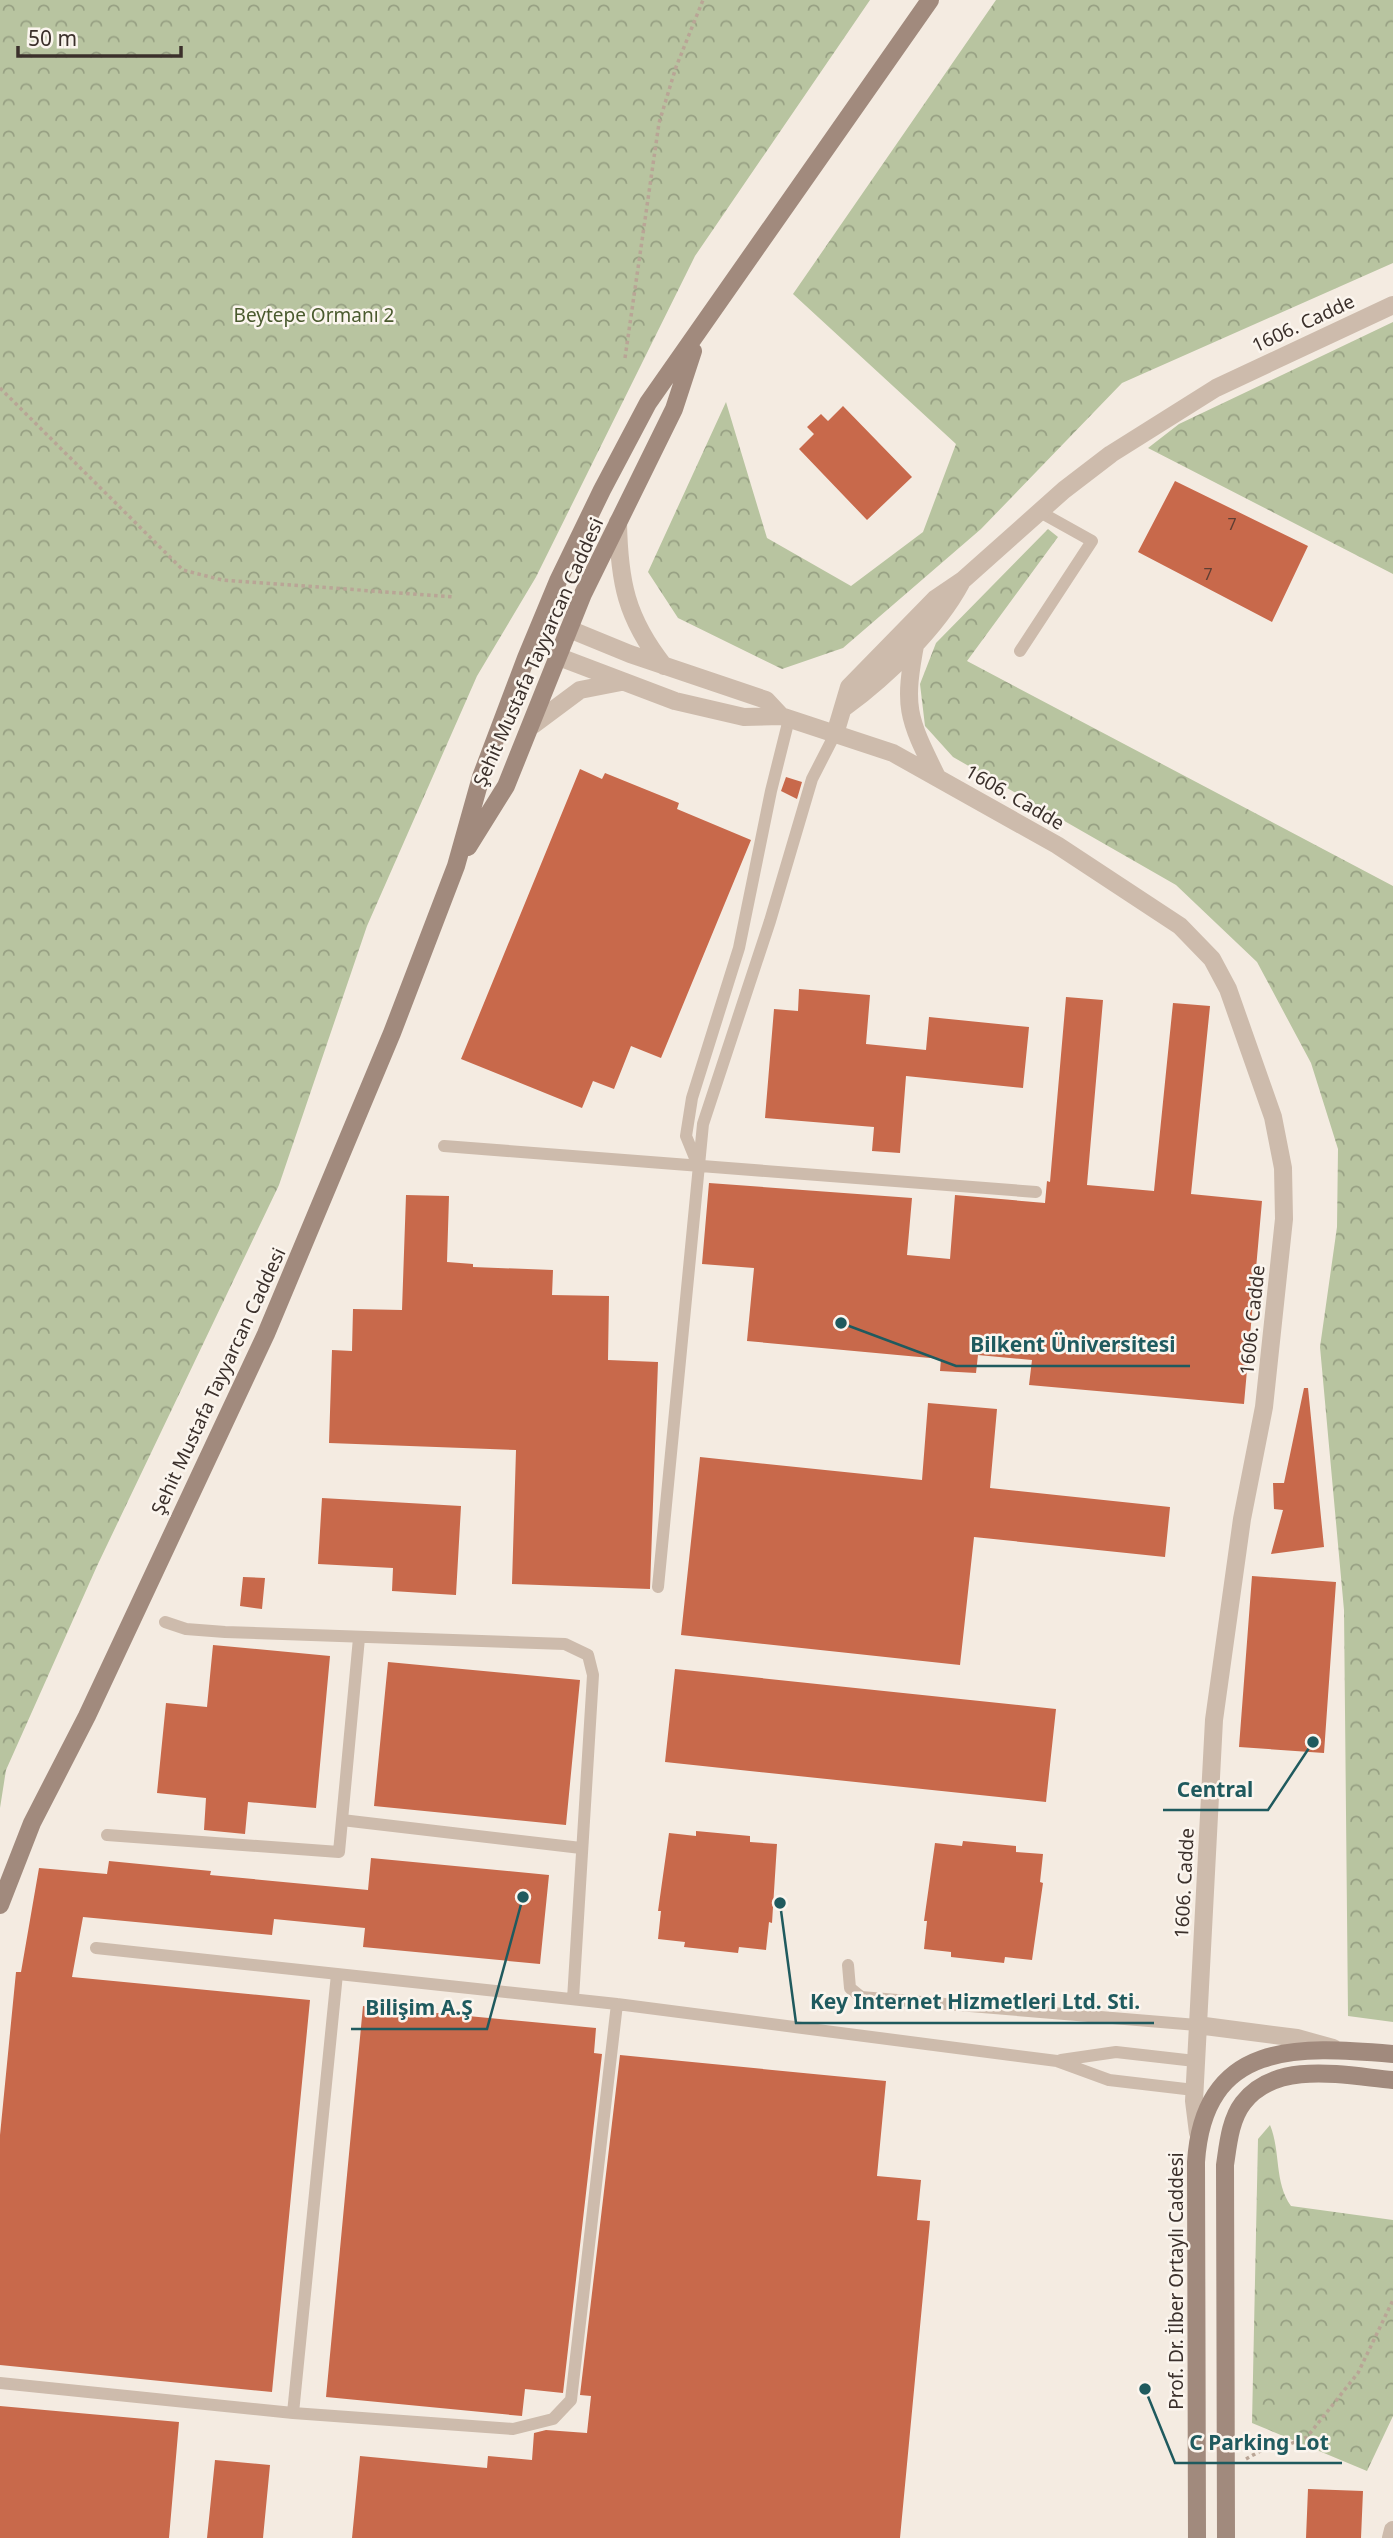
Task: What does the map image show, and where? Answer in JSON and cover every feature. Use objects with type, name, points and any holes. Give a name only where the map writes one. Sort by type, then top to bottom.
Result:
[{"type":"main road","name":"Şehit Mustafa Tayyarcan Caddesi","points":[[0,1905],[32,1823],[87,1716],[266,1334],[369,1089],[456,866],[481,777],[531,646],[597,502],[648,403],[930,0]]},
{"type":"main road","name":"Şehit Mustafa Tayyarcan Caddesi","points":[[456,866],[506,786],[533,726],[569,629],[674,409],[698,334]]},
{"type":"main road","points":[[542,619],[569,629]]},
{"type":"main road","points":[[531,646],[559,657]]},
{"type":"main road","name":"Prof. Dr. İlber Ortaylı Caddesi","points":[[1197,2538],[1198,2133],[1204,2110],[1216,2090],[1235,2071],[1256,2060],[1293,2052],[1336,2049],[1393,2054]]},
{"type":"main road","points":[[1226,2538],[1225,2165],[1231,2128],[1243,2103],[1261,2088],[1285,2076],[1310,2074],[1393,2080]]},
{"type":"street","name":"1606. Cadde","points":[[1198,2133],[1194,2090],[1195,2061],[1218,1682],[1241,1519],[1265,1407],[1284,1219],[1283,1168],[1273,1117],[1228,989],[1212,959],[1180,926],[1057,845],[937,777],[892,753],[835,734],[849,687],[935,599],[963,580],[1111,453],[1216,388],[1393,305]]},
{"type":"street","points":[[618,522],[620,572],[625,599],[649,648],[664,666]]},
{"type":"street","name":"1606. Cadde","points":[[845,707],[947,609],[963,580]]},
{"type":"street","points":[[569,629],[664,666],[766,700],[785,718]]},
{"type":"street","name":"1606. Cadde","points":[[916,640],[907,689],[908,708],[917,736],[937,777]]},
{"type":"street","points":[[559,657],[675,701],[744,717],[785,718],[835,734]]},
{"type":"street","points":[[533,726],[580,690],[624,682]]},
{"type":"street","points":[[1197,2025],[1297,2038],[1336,2049]]},
{"type":"street","points":[[1391,2538],[1393,2529]]},
{"type":"lane","points":[[1020,651],[1092,541],[1040,512]]},
{"type":"lane","points":[[697,1164],[686,1136],[692,1098],[739,948],[785,718]]},
{"type":"lane","points":[[658,1587],[697,1164],[703,1124],[771,921],[812,779],[835,734]]},
{"type":"lane","points":[[444,1146],[1036,1192]]},
{"type":"lane","points":[[165,1622],[186,1629],[359,1638],[565,1644],[588,1655],[593,1675],[573,1999]]},
{"type":"lane","points":[[107,1835],[340,1852],[359,1638]]},
{"type":"lane","points":[[342,1820],[581,1848]]},
{"type":"lane","points":[[96,1948],[617,2004],[1057,2061],[1109,2080],[1194,2090]]},
{"type":"lane","points":[[848,1965],[850,1988],[861,1997],[1197,2025]]},
{"type":"lane","points":[[293,2413],[337,1974]]},
{"type":"lane","points":[[0,2383],[293,2413],[513,2429],[553,2419],[571,2400],[617,2004]]},
{"type":"lane","points":[[1057,2061],[1116,2052],[1195,2061]]},
{"type":"path","points":[[625,358],[659,123],[676,67],[703,0]]},
{"type":"path","points":[[0,388],[183,570],[222,580],[455,597]]},
{"type":"path","points":[[1226,2470],[1271,2445],[1290,2444],[1307,2437],[1358,2373],[1393,2300]]},
{"type":"green space","name":"Beytepe Ormanı 2","points":[[0,0],[870,0],[695,256],[536,577],[477,676],[367,926],[279,1185],[97,1566],[6,1770],[0,1808]]},
{"type":"green space","points":[[996,0],[1393,0],[1393,263],[1122,383],[981,529],[843,648],[782,669],[678,618],[648,572],[726,402],[767,538],[851,586],[923,532],[956,444],[793,294]]},
{"type":"green space","points":[[1393,322],[1393,574],[1148,448],[1179,424]]},
{"type":"green space","points":[[1048,529],[1058,537],[967,661],[1393,886],[1393,2022],[1348,2016],[1344,1610],[1320,1347],[1337,1227],[1338,1149],[1311,1063],[1257,962],[1176,885],[953,757],[925,726],[920,684],[936,643]]},
{"type":"green space","points":[[1270,2125],[1282,2187],[1291,2206],[1393,2220],[1393,2416],[1367,2471],[1252,2423],[1258,2139]]},
{"type":"building","points":[[843,406],[912,477],[867,520],[799,449],[814,434],[807,427],[821,414],[828,421]]},
{"type":"building","points":[[1175,481],[1308,546],[1272,622],[1138,552]]},
{"type":"building","points":[[580,769],[602,779],[605,773],[679,803],[677,809],[751,840],[661,1058],[631,1046],[614,1089],[593,1081],[582,1108],[461,1059]]},
{"type":"building","points":[[786,777],[802,782],[797,799],[781,791]]},
{"type":"building","points":[[799,989],[870,995],[866,1044],[926,1050],[929,1017],[1029,1027],[1023,1088],[906,1076],[900,1153],[872,1151],[874,1127],[765,1118],[774,1009],[798,1011]]},
{"type":"building","points":[[1066,997],[1103,1000],[1087,1185],[1154,1191],[1173,1003],[1210,1006],[1191,1194],[1262,1201],[1244,1404],[1029,1385],[1032,1360],[978,1355],[976,1373],[940,1371],[941,1359],[747,1341],[754,1268],[702,1264],[709,1183],[912,1198],[907,1255],[950,1259],[955,1195],[1045,1203],[1047,1181],[1050,1182]]},
{"type":"building","points":[[406,1195],[449,1196],[447,1262],[473,1264],[473,1267],[553,1270],[552,1295],[609,1296],[608,1360],[658,1362],[650,1589],[512,1584],[516,1450],[329,1443],[332,1350],[352,1351],[353,1309],[402,1310]]},
{"type":"building","points":[[1304,1388],[1308,1388],[1324,1547],[1271,1554],[1283,1510],[1274,1509],[1273,1483],[1284,1483]]},
{"type":"building","points":[[928,1403],[997,1409],[990,1488],[1170,1507],[1165,1557],[974,1537],[960,1665],[681,1635],[700,1457],[922,1480]]},
{"type":"building","points":[[322,1498],[461,1506],[456,1595],[392,1591],[393,1568],[318,1564]]},
{"type":"building","points":[[1252,1576],[1336,1582],[1324,1753],[1239,1747]]},
{"type":"building","points":[[243,1577],[265,1578],[262,1609],[240,1606]]},
{"type":"building","points":[[213,1645],[330,1656],[316,1808],[248,1802],[245,1834],[204,1830],[206,1798],[157,1793],[166,1703],[207,1707]]},
{"type":"building","points":[[388,1662],[580,1680],[566,1825],[374,1806]]},
{"type":"building","points":[[675,1669],[1056,1709],[1046,1802],[665,1762]]},
{"type":"building","points":[[696,1831],[750,1836],[750,1842],[777,1844],[772,1923],[769,1922],[766,1950],[739,1947],[738,1953],[684,1947],[685,1942],[658,1939],[661,1911],[658,1911],[669,1833],[696,1836]]},
{"type":"building","points":[[963,1841],[1016,1846],[1016,1852],[1043,1854],[1040,1882],[1043,1883],[1032,1960],[1005,1957],[1004,1963],[951,1957],[951,1952],[924,1949],[927,1921],[924,1921],[935,1843],[962,1846]]},
{"type":"building","points":[[371,1858],[549,1875],[540,1964],[363,1947],[365,1928],[274,1919],[272,1935],[83,1917],[72,1977],[310,2000],[272,2392],[0,2365],[0,2135],[16,1972],[21,1972],[39,1868],[107,1874],[109,1861],[211,1871],[210,1875],[368,1890]]},
{"type":"building","points":[[363,2006],[596,2028],[594,2053],[602,2054],[563,2393],[525,2389],[522,2416],[326,2397]]},
{"type":"building","points":[[620,2055],[886,2081],[877,2176],[921,2180],[917,2220],[930,2221],[900,2538],[352,2538],[360,2456],[487,2468],[488,2456],[532,2460],[534,2433],[546,2430],[587,2433],[591,2396],[580,2395]]},
{"type":"building","points":[[0,2406],[179,2422],[169,2538],[0,2538]]},
{"type":"building","points":[[215,2460],[270,2465],[263,2538],[207,2538]]},
{"type":"building","points":[[1308,2489],[1363,2491],[1361,2538],[1306,2538]]},
{"type":"place","name":"Bilkent Üniversitesi","points":[[841,1323]]},
{"type":"place","name":"Central","points":[[1313,1742]]},
{"type":"place","name":"Bilişim A.Ş","points":[[523,1897]]},
{"type":"place","name":"Key Internet Hizmetleri Ltd. Sti.","points":[[780,1903]]},
{"type":"place","name":"C Parking Lot","points":[[1145,2389]]}]
